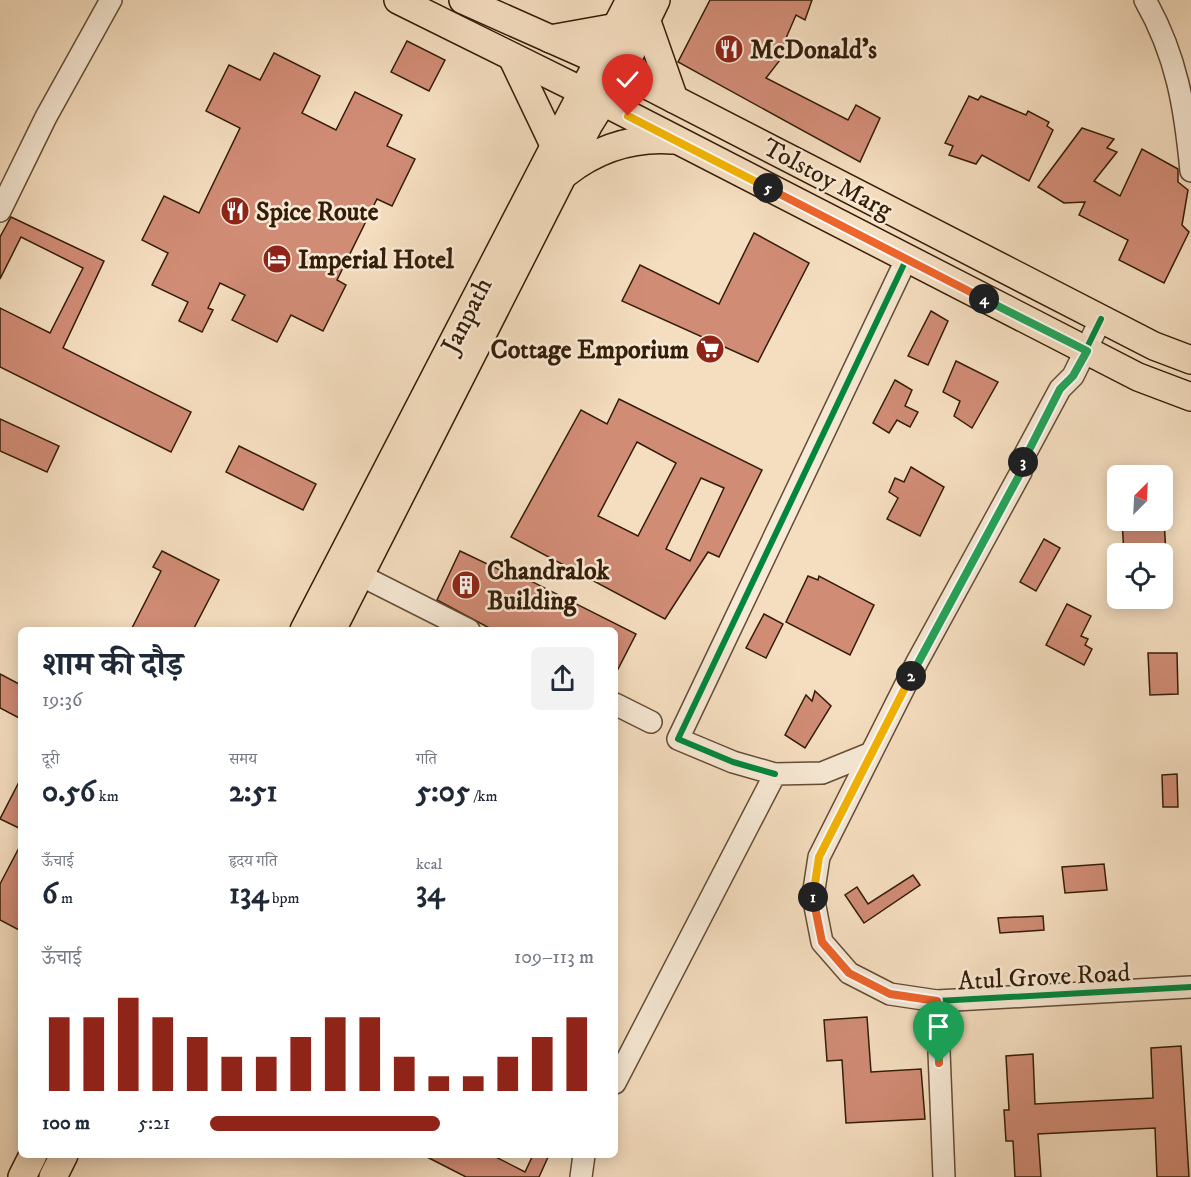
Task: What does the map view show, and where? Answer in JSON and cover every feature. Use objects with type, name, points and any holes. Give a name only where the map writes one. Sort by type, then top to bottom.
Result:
[{"type":"main road","name":"Tolstoy Marg","points":[[398,0],[677,140],[906,260],[1138,377],[1191,397]]},
{"type":"main road","name":"Tolstoy Marg","points":[[463,0],[609,66],[1154,346],[1191,360]]},
{"type":"main road","points":[[644,6],[674,99]]},
{"type":"main road","name":"Janpath","points":[[609,66],[617,27],[644,6]]},
{"type":"main road","name":"Janpath","points":[[334,627],[566,173],[592,97],[644,6]]},
{"type":"main road","points":[[550,39],[617,27]]},
{"type":"main road","points":[[512,57],[554,144]]},
{"type":"main road","name":"Janpath","points":[[306,627],[554,144],[592,97]]},
{"type":"main road","points":[[566,173],[594,154],[618,145],[643,140],[677,140]]},
{"type":"main road","points":[[22,1177],[32,1158]]},
{"type":"main road","points":[[53,1177],[62,1158]]},
{"type":"street","points":[[0,211],[46,117],[111,0]]},
{"type":"street","points":[[1145,0],[1163,31],[1179,83],[1191,171]]},
{"type":"street","points":[[869,754],[822,773],[775,774],[733,762],[678,739],[906,260]]},
{"type":"street","name":"Atul Grove Road","points":[[1101,319],[1073,376],[1055,399],[1024,456],[1021,472],[869,754],[819,857],[813,896],[822,942],[849,973],[890,994],[937,1001],[1191,987]]},
{"type":"street","points":[[360,575],[463,627]]},
{"type":"street","points":[[618,706],[651,722]]},
{"type":"street","points":[[618,1077],[775,774]]},
{"type":"street","points":[[937,1001],[944,1177]]},
{"type":"street","points":[[581,1177],[584,1158]]},
{"type":"building","points":[[710,0],[812,0],[805,20],[796,15],[777,59],[780,60],[766,78],[848,120],[856,105],[880,118],[860,162],[678,62]]},
{"type":"building","points":[[407,41],[445,60],[429,91],[391,72]]},
{"type":"building","points":[[274,53],[320,76],[302,113],[336,130],[355,92],[402,115],[387,146],[415,159],[392,206],[377,199],[337,280],[346,285],[323,331],[291,315],[277,342],[232,320],[245,295],[220,283],[208,308],[213,310],[202,332],[179,321],[188,302],[152,285],[168,253],[142,240],[164,196],[199,213],[240,128],[206,111],[229,65],[260,80]]},
{"type":"building","points":[[969,96],[978,100],[981,96],[1026,115],[1028,111],[1049,122],[1047,126],[1053,130],[1029,181],[982,155],[976,164],[949,155],[953,146],[945,143]]},
{"type":"building","points":[[1082,128],[1114,139],[1107,148],[1117,152],[1094,181],[1120,196],[1142,149],[1178,169],[1178,182],[1188,190],[1182,225],[1189,232],[1164,283],[1119,260],[1128,240],[1079,215],[1085,202],[1064,203],[1038,187]]},
{"type":"building","points":[[11,217],[104,261],[63,348],[191,412],[171,452],[0,367],[0,308],[50,333],[83,268],[21,237],[0,279],[0,237]]},
{"type":"building","points":[[754,233],[809,263],[758,362],[622,301],[640,265],[719,304]]},
{"type":"building","points":[[931,311],[948,321],[928,365],[908,356]]},
{"type":"building","points":[[956,361],[998,382],[972,428],[954,416],[960,401],[943,392]]},
{"type":"building","points":[[895,380],[912,390],[905,406],[918,412],[910,427],[897,420],[889,433],[873,423]]},
{"type":"building","points":[[619,399],[762,470],[719,557],[708,552],[665,619],[511,537],[581,410],[607,424]],"holes":[[[637,442],[676,463],[638,536],[598,516]],[[701,478],[724,488],[690,561],[666,549]]]},
{"type":"building","points":[[0,419],[59,446],[47,472],[0,451]]},
{"type":"building","points":[[239,446],[316,484],[303,510],[226,472]]},
{"type":"building","points":[[911,467],[944,487],[920,536],[887,519],[898,498],[889,492],[895,478],[904,482]]},
{"type":"building","points":[[1123,531],[1165,531],[1165,543],[1123,543]]},
{"type":"building","points":[[1044,539],[1060,548],[1036,591],[1020,582]]},
{"type":"building","points":[[162,551],[219,580],[195,627],[133,627],[161,571],[153,567]]},
{"type":"building","points":[[460,551],[504,572],[505,568],[636,634],[618,669],[618,627],[487,627],[437,600]]},
{"type":"building","points":[[808,576],[818,580],[819,576],[874,605],[850,655],[786,622]]},
{"type":"building","points":[[1067,604],[1091,616],[1081,636],[1088,639],[1085,645],[1092,649],[1084,665],[1046,645]]},
{"type":"building","points":[[764,614],[783,624],[766,658],[746,648]]},
{"type":"building","points":[[1148,653],[1177,653],[1178,694],[1150,695]]},
{"type":"building","points":[[0,674],[18,683],[18,717],[0,708]]},
{"type":"building","points":[[815,691],[831,706],[805,748],[785,735],[806,695],[812,701]]},
{"type":"building","points":[[1177,774],[1178,807],[1163,807],[1162,775]]},
{"type":"building","points":[[18,784],[18,828],[0,819]]},
{"type":"building","points":[[18,850],[18,929],[0,920],[0,884]]},
{"type":"building","points":[[1104,864],[1107,890],[1065,893],[1062,867]]},
{"type":"building","points":[[913,875],[920,885],[864,923],[845,895],[857,887],[868,904]]},
{"type":"building","points":[[1043,916],[1044,930],[1000,933],[998,918]]},
{"type":"building","points":[[867,1017],[871,1072],[921,1069],[925,1119],[846,1123],[842,1060],[827,1061],[824,1020]]},
{"type":"building","points":[[1181,1046],[1189,1177],[1157,1177],[1155,1128],[1038,1134],[1041,1177],[1015,1177],[1013,1141],[1006,1141],[1004,1110],[1009,1110],[1006,1056],[1033,1054],[1035,1104],[1153,1098],[1151,1048]]},
{"type":"building","points":[[429,1158],[498,1158],[525,1172],[532,1158],[548,1158],[539,1177],[466,1177]]},
{"type":"cycle path","points":[[775,774],[733,762],[678,739],[906,260]]},
{"type":"cycle path","points":[[1101,319],[1073,376],[1060,389],[1024,456],[1021,472],[917,662],[819,857],[813,896],[822,942],[849,973],[890,994],[937,1001],[1191,987]]},
{"type":"place","name":"McDonald's","points":[[729,49]]},
{"type":"place","name":"Spice Route","points":[[235,211]]},
{"type":"place","name":"Imperial Hotel","points":[[277,259]]},
{"type":"place","name":"Cottage Emporium","points":[[710,349]]},
{"type":"place","name":"Chandralok Building","points":[[466,585]]},
{"type":"route","points":[[628,116],[1087,351],[1073,376],[1060,389],[1024,456],[1021,472],[917,662],[819,857],[813,896],[822,942],[849,973],[890,994],[937,1001],[939,1063]]}]
